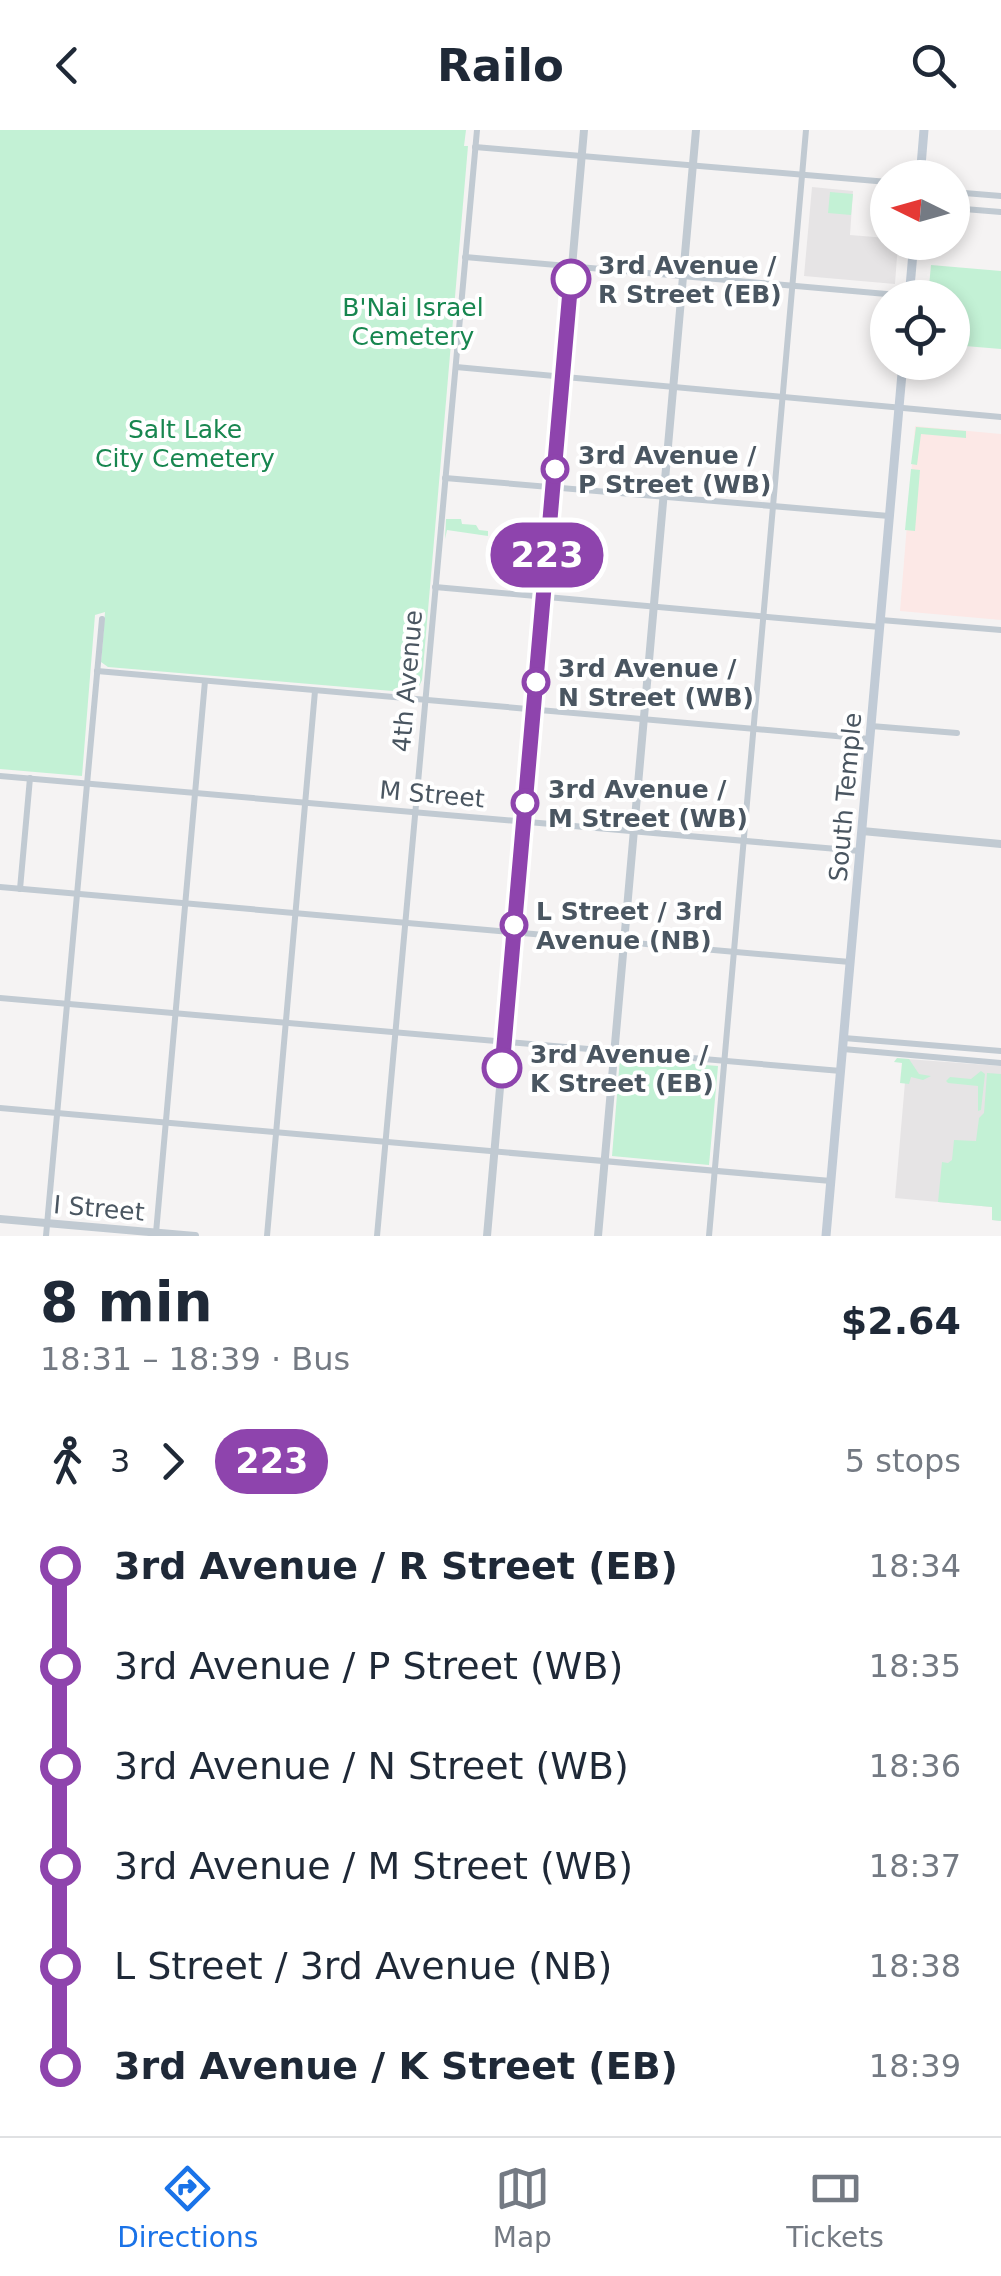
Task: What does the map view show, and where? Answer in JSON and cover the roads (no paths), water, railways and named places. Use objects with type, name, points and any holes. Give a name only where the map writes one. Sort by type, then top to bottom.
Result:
[{"type":"main road","points":[[922,160],[924,130]]},
{"type":"main road","name":"South Temple","points":[[826,1236],[902,380]]},
{"type":"street","name":"4th Avenue","points":[[377,1236],[477,130]]},
{"type":"street","points":[[487,1236],[584,130]]},
{"type":"street","points":[[598,1236],[696,130]]},
{"type":"street","points":[[709,1236],[806,130]]},
{"type":"street","points":[[475,147],[870,181]]},
{"type":"street","points":[[970,193],[1001,196]]},
{"type":"street","points":[[970,209],[1001,212]]},
{"type":"street","points":[[465,257],[870,293]]},
{"type":"street","points":[[456,367],[1001,417]]},
{"type":"street","points":[[445,478],[890,516]]},
{"type":"street","points":[[435,588],[764,616],[1001,630]]},
{"type":"street","points":[[46,1236],[102,619]]},
{"type":"street","points":[[97,671],[870,739]]},
{"type":"street","points":[[156,1234],[205,681]]},
{"type":"street","points":[[267,1236],[316,690]]},
{"type":"street","points":[[872,726],[957,733]]},
{"type":"street","name":"M Street","points":[[0,776],[860,851]]},
{"type":"street","points":[[20,889],[30,778]]},
{"type":"street","points":[[862,832],[1001,844]]},
{"type":"street","points":[[0,887],[850,962]]},
{"type":"street","points":[[0,998],[840,1071]]},
{"type":"street","points":[[843,1043],[1001,1051]]},
{"type":"street","points":[[843,1043],[1001,1062]]},
{"type":"street","points":[[918,1055],[919,1044]]},
{"type":"street","points":[[980,1061],[981,1050]]},
{"type":"street","points":[[0,1108],[831,1181]]},
{"type":"street","name":"I Street","points":[[0,1219],[195,1236]]},
{"type":"place","name":"3rd Avenue / R Street (EB)","points":[[571,279]]},
{"type":"place","name":"3rd Avenue / P Street (WB)","points":[[555,469]]},
{"type":"place","name":"3rd Avenue / N Street (WB)","points":[[536,682]]},
{"type":"place","name":"3rd Avenue / M Street (WB)","points":[[525,803]]},
{"type":"place","name":"L Street / 3rd Avenue (NB)","points":[[514,925]]},
{"type":"place","name":"3rd Avenue / K Street (EB)","points":[[502,1068]]},
{"type":"park label","name":"B'Nai Israel Cemetery","points":[[413,322]]},
{"type":"park label","name":"Salt Lake City Cemetery","points":[[185,444]]}]
